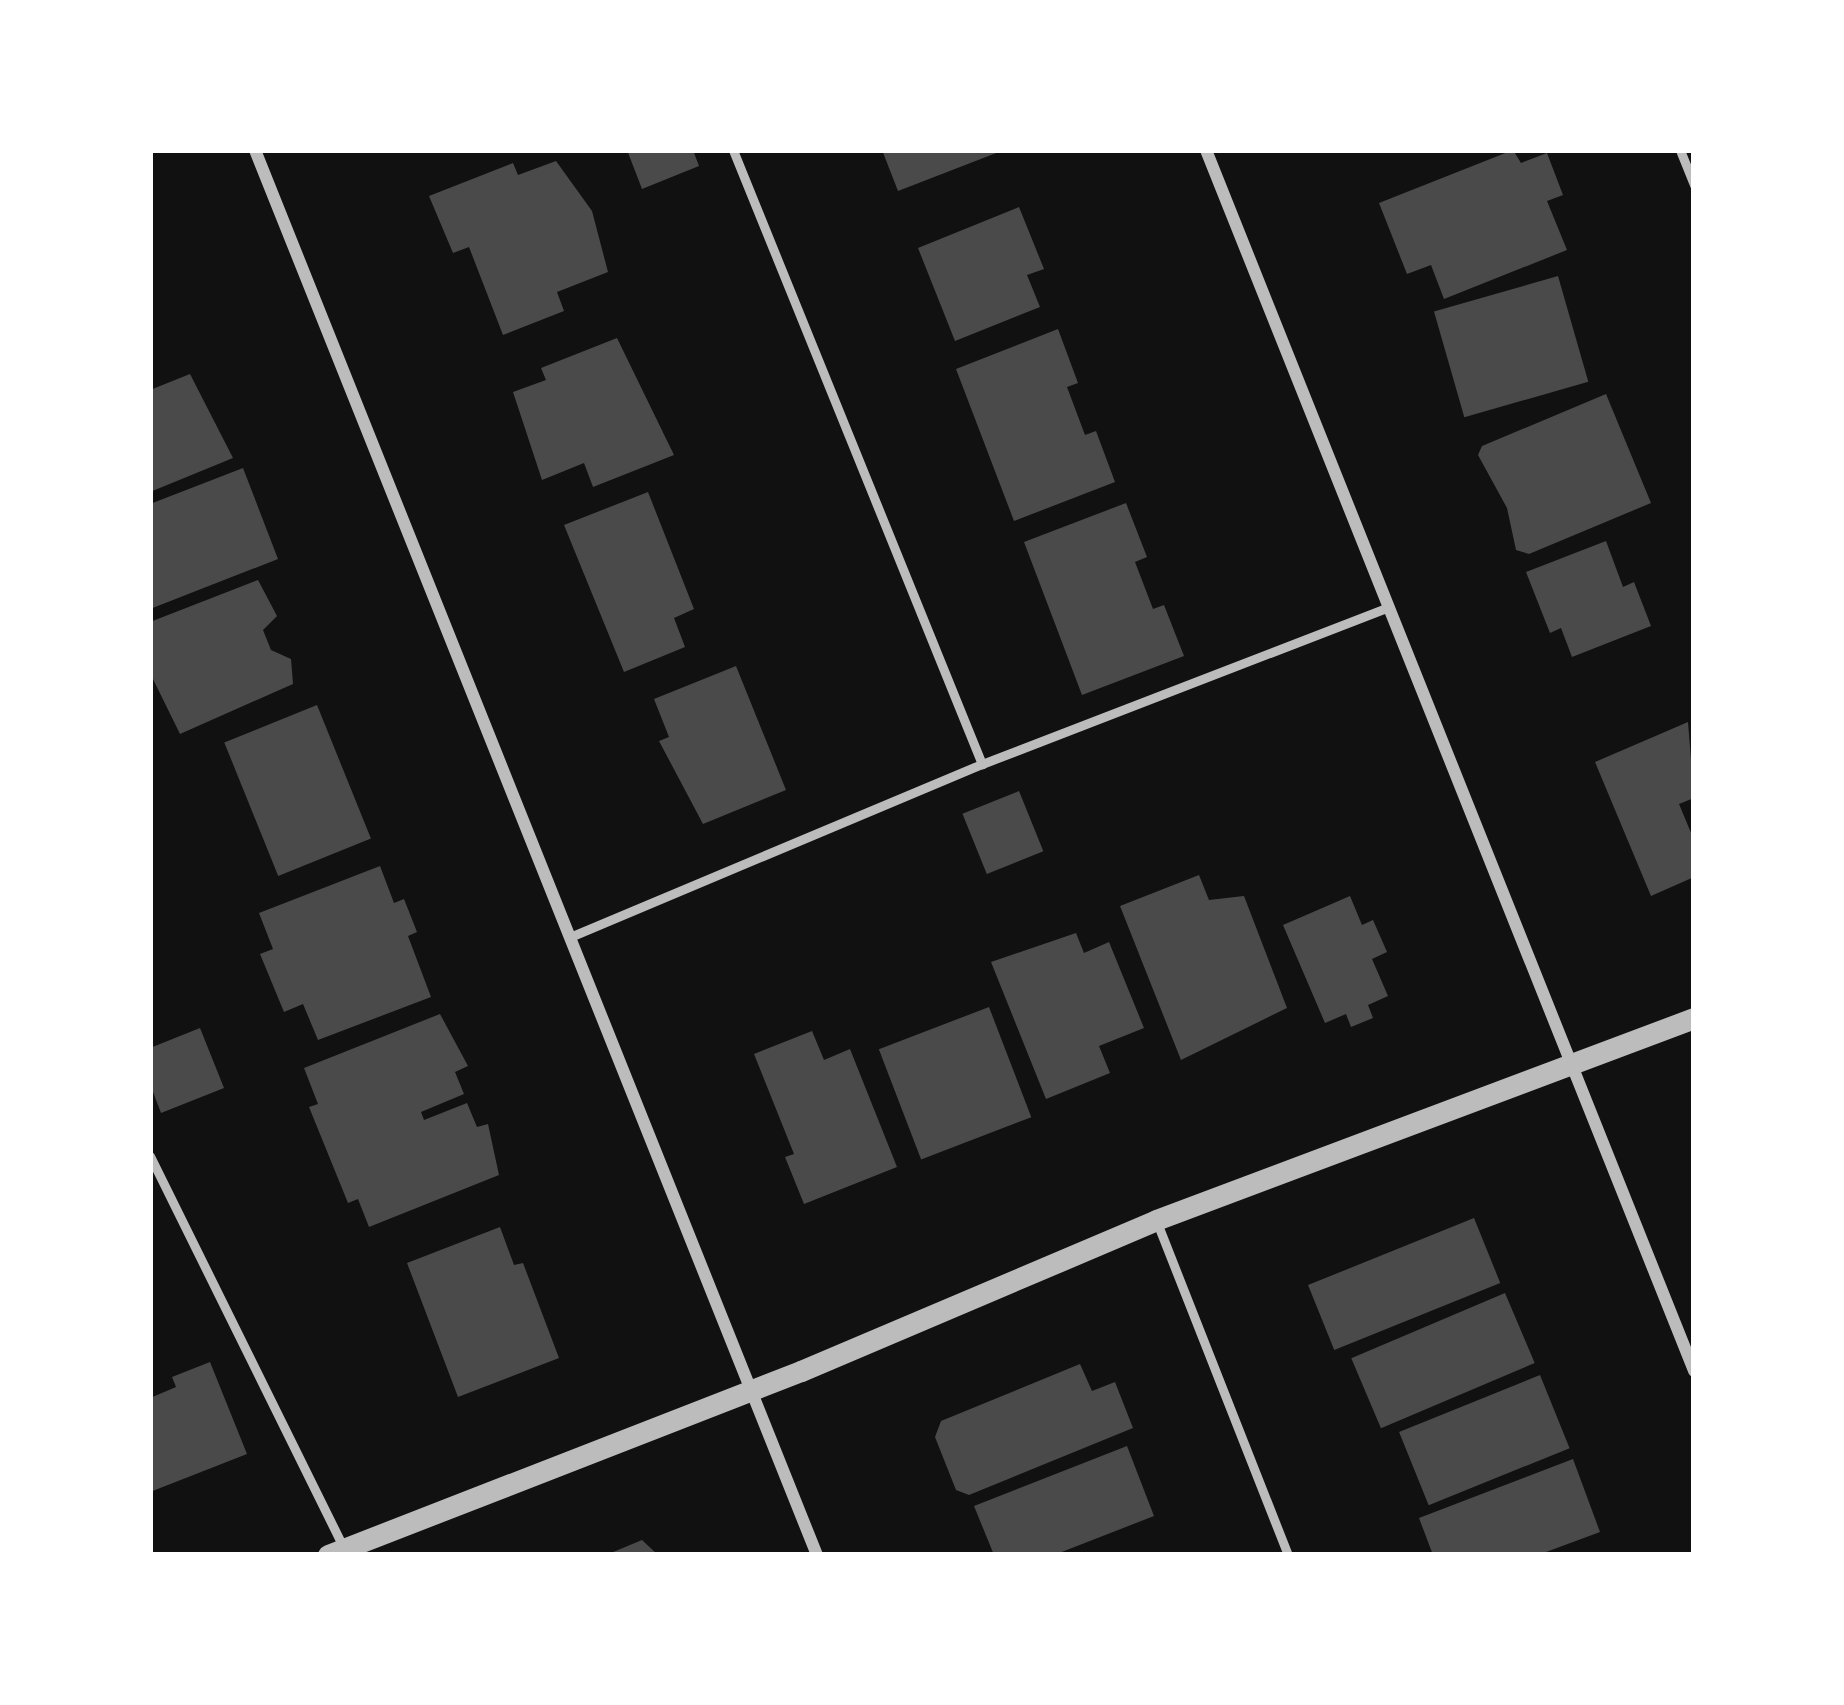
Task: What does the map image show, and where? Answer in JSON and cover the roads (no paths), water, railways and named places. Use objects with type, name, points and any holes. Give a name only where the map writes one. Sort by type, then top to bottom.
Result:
[{"type":"street","points":[[255,150],[818,1555]]},
{"type":"street","points":[[1206,150],[1694,1371]]},
{"type":"street","points":[[340,1553],[751,1391],[1156,1220],[1694,1018]]},
{"type":"lane","points":[[733,150],[982,764]]},
{"type":"lane","points":[[1680,150],[1694,184]]},
{"type":"lane","points":[[570,937],[982,764],[1388,608]]},
{"type":"lane","points":[[150,1156],[340,1553]]},
{"type":"lane","points":[[1156,1220],[1288,1555]]}]
